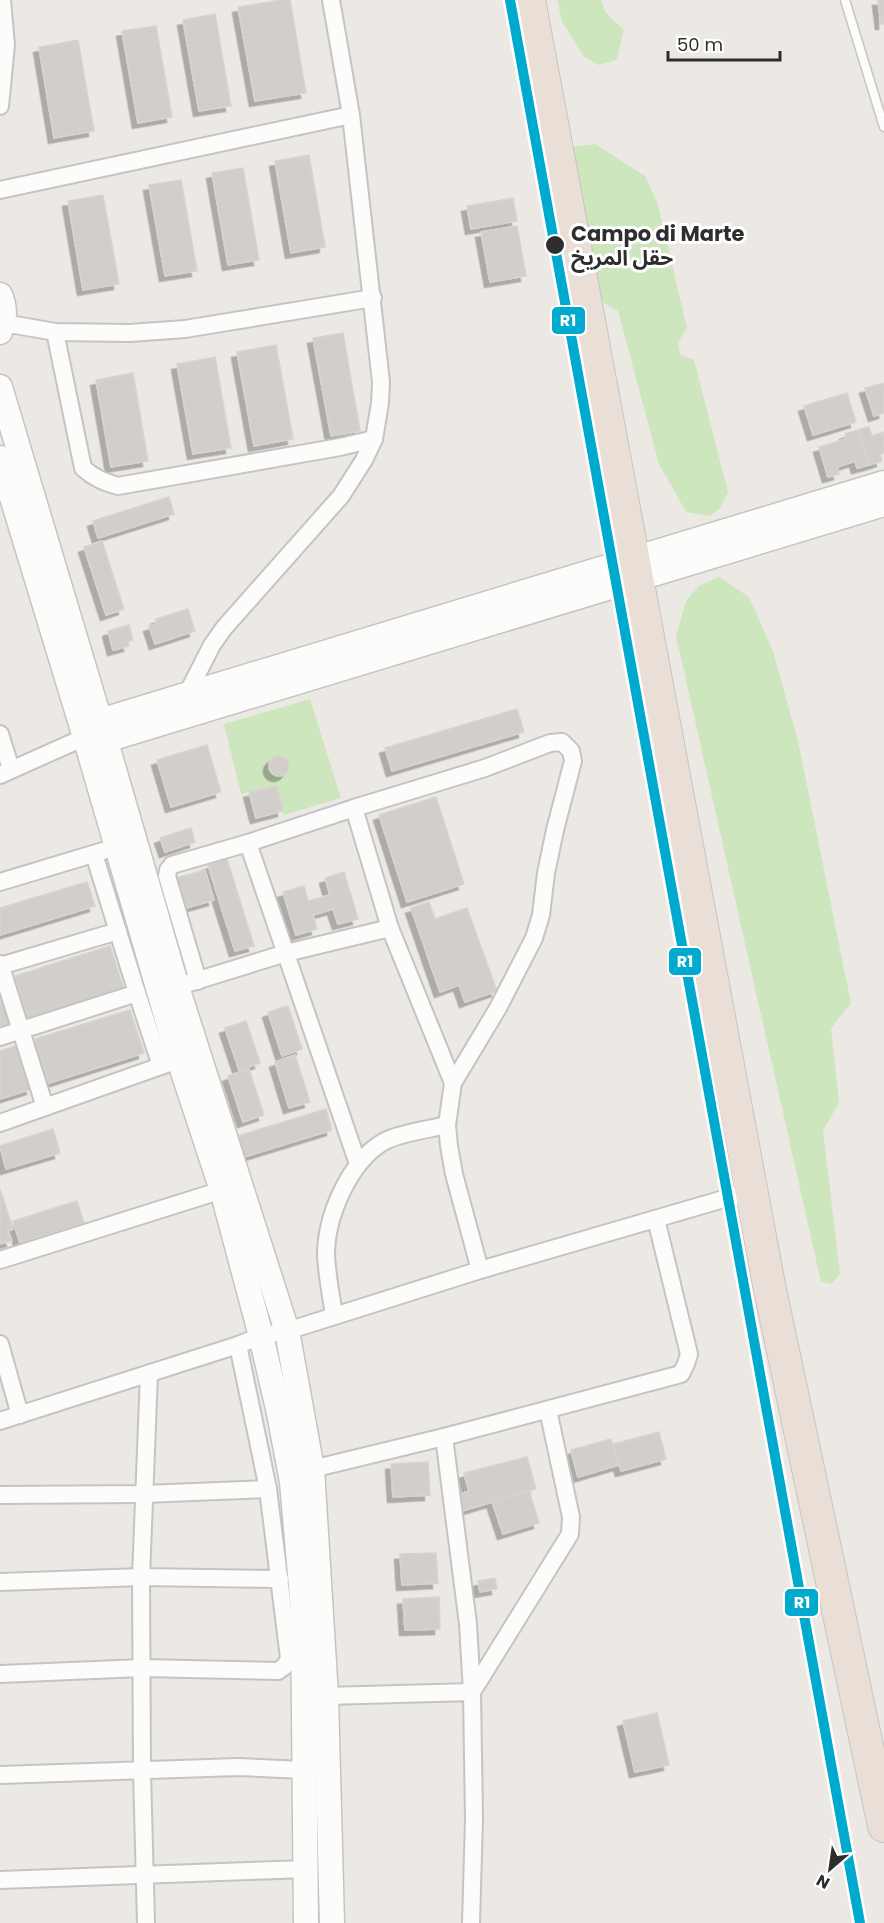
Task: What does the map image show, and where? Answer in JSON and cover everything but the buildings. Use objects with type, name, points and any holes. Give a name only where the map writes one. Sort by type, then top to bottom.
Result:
[{"type":"highway","points":[[529,0],[751,1191],[884,1826]]},
{"type":"main road","points":[[0,295],[5,310],[2,328]]},
{"type":"main road","points":[[0,387],[97,732],[105,850],[179,1059],[222,1190],[261,1336],[292,1482],[303,1609],[306,1923]]},
{"type":"main road","points":[[0,458],[188,984],[179,1059],[287,1331],[312,1469],[326,1696],[332,1923]]},
{"type":"main road","points":[[97,732],[635,569],[884,483]]},
{"type":"main road","points":[[97,732],[187,694],[635,569],[884,504]]},
{"type":"street","points":[[0,106],[6,45],[2,0]]},
{"type":"street","points":[[187,694],[212,645],[224,628],[341,496],[364,460],[374,439],[381,381],[373,298],[351,115],[331,0]]},
{"type":"street","points":[[0,190],[351,115]]},
{"type":"street","points":[[2,328],[55,332],[130,333],[185,329],[373,298]]},
{"type":"street","points":[[55,332],[83,468],[105,482],[118,486],[374,439]]},
{"type":"street","points":[[0,734],[5,772],[97,732]]},
{"type":"street","points":[[390,928],[286,953],[188,984],[167,876],[168,870],[172,865],[485,768],[550,742],[561,742],[571,751],[573,761],[555,830],[546,873],[541,915],[534,939],[498,1008],[453,1083],[447,1125],[454,1174],[480,1270]]},
{"type":"street","points":[[354,808],[390,928],[453,1083]]},
{"type":"street","points":[[248,843],[358,1164]]},
{"type":"street","points":[[0,882],[105,850],[118,931],[137,993],[179,1059],[0,1124]]},
{"type":"street","points":[[45,1107],[0,965],[118,931]]},
{"type":"street","points":[[0,1037],[137,993]]},
{"type":"street","points":[[334,1315],[326,1255],[329,1231],[334,1209],[358,1164],[370,1151],[387,1140],[447,1125]]},
{"type":"street","points":[[0,1260],[222,1190]]},
{"type":"street","points":[[0,1421],[261,1336],[287,1331],[480,1270],[751,1191]]},
{"type":"street","points":[[312,1469],[444,1437],[681,1374],[689,1354],[656,1219]]},
{"type":"street","points":[[0,1344],[20,1415]]},
{"type":"street","points":[[0,1674],[142,1668],[278,1671],[285,1666],[289,1658],[268,1489],[238,1345]]},
{"type":"street","points":[[146,1923],[142,1771],[141,1577],[149,1374]]},
{"type":"street","points":[[472,1692],[570,1534],[571,1517],[548,1410]]},
{"type":"street","points":[[444,1437],[468,1624],[472,1692],[474,1819],[471,1923]]},
{"type":"street","points":[[0,1495],[144,1494],[268,1489]]},
{"type":"street","points":[[0,1582],[141,1577],[280,1579]]},
{"type":"street","points":[[326,1696],[472,1692]]},
{"type":"street","points":[[0,1775],[238,1767],[304,1770]]},
{"type":"street","points":[[0,1880],[306,1869]]},
{"type":"lane","points":[[845,0],[884,127]]},
{"type":"green space","points":[[557,0],[601,0],[605,12],[624,30],[617,60],[599,65],[584,57],[562,21]]},
{"type":"green space","points":[[595,144],[645,176],[658,205],[687,328],[678,342],[680,354],[694,360],[728,492],[720,508],[710,516],[686,512],[659,464],[618,311],[599,300],[571,147]]},
{"type":"green space","points":[[719,577],[749,597],[773,651],[798,741],[851,1003],[831,1028],[839,1103],[823,1130],[840,1274],[832,1284],[821,1282],[676,636],[686,601],[699,586]]},
{"type":"green space","points":[[310,699],[341,798],[284,815],[276,786],[241,794],[224,724]]},
{"type":"transit line","name":"R1","points":[[510,0],[860,1923]]},
{"type":"place","name":"Campo di Marte حقل المريخ","points":[[555,245]]}]
